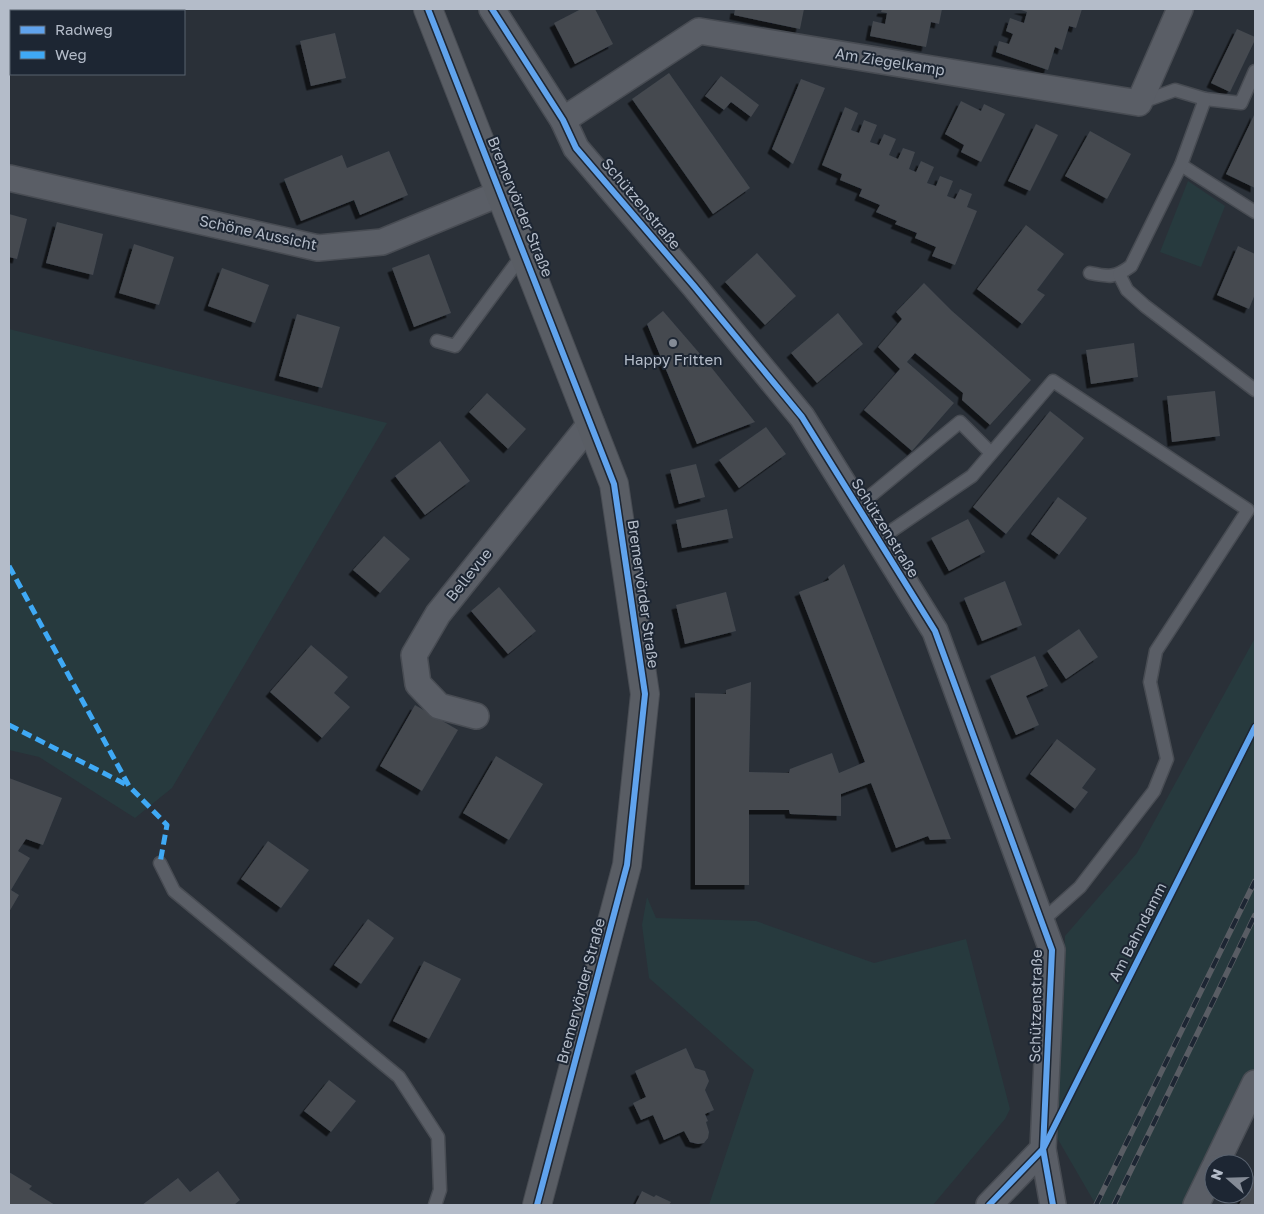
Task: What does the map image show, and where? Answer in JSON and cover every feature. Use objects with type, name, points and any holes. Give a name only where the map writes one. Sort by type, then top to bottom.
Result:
[{"type":"main road","name":"Bremervörder Straße","points":[[428,9],[525,252],[614,484],[644,694],[627,865],[537,1205]]},
{"type":"street","name":"Schützenstraße","points":[[492,9],[563,120],[576,148],[701,294],[802,418],[935,631],[1052,950],[1043,1148],[1053,1205]]},
{"type":"street","points":[[1139,104],[1180,9]]},
{"type":"street","name":"Am Ziegelkamp","points":[[563,120],[699,31],[1139,104]]},
{"type":"street","name":"Schöne Aussicht","points":[[9,178],[318,248],[382,242],[501,193]]},
{"type":"street","name":"Bellevue","points":[[476,716],[438,706],[418,684],[414,655],[438,614],[591,423]]},
{"type":"street","points":[[1221,1154],[1255,1083]]},
{"type":"street","points":[[988,1205],[1043,1148]]},
{"type":"street","points":[[1196,1205],[1204,1189]]},
{"type":"lane","points":[[1139,104],[1175,90],[1205,99],[1241,103],[1255,71]]},
{"type":"lane","points":[[1090,273],[1108,277],[1119,274],[1131,266],[1181,165],[1205,99]]},
{"type":"lane","points":[[1181,165],[1255,212]]},
{"type":"lane","points":[[437,340],[455,346],[525,252]]},
{"type":"lane","points":[[1119,274],[1127,290],[1145,306],[1255,390]]},
{"type":"lane","points":[[878,540],[972,476],[1053,381],[1248,510],[1156,651],[1150,682],[1167,759],[1154,791],[1080,887],[1042,921]]},
{"type":"lane","points":[[857,507],[960,422],[991,453]]},
{"type":"lane","points":[[160,863],[174,891],[399,1077],[438,1137],[440,1190],[435,1205]]},
{"type":"green space","points":[[1188,181],[1225,206],[1201,267],[1160,252]]},
{"type":"green space","points":[[9,329],[387,423],[172,788],[135,818],[39,757],[9,750]]},
{"type":"green space","points":[[1255,638],[1255,1073],[1216,1154],[1204,1154],[1204,1178],[1191,1205],[1096,1205],[1056,1136],[1065,936],[1137,853]]},
{"type":"green space","points":[[647,897],[656,918],[756,921],[874,963],[966,939],[1010,1109],[1005,1119],[933,1205],[709,1205],[754,1070],[649,978],[642,925]]},
{"type":"building","points":[[9,9],[44,9],[10,10],[9,18]]},
{"type":"building","points":[[581,9],[595,9],[613,44],[575,64],[554,23]]},
{"type":"building","points":[[735,9],[804,9],[800,29],[734,15]]},
{"type":"building","points":[[882,9],[942,9],[939,24],[931,22],[926,47],[870,36],[873,21],[885,24],[887,13],[881,12]]},
{"type":"building","points":[[1018,9],[1082,9],[1076,28],[1069,26],[1062,50],[1055,47],[1048,70],[996,52],[999,41],[1009,44],[1013,34],[1006,31],[1010,18],[1024,23],[1027,12]]},
{"type":"building","points":[[1237,29],[1255,37],[1255,40],[1230,92],[1211,83]]},
{"type":"building","points":[[335,33],[346,78],[311,86],[300,41]]},
{"type":"building","points":[[669,73],[750,188],[713,214],[632,99]]},
{"type":"building","points":[[721,76],[759,105],[751,117],[731,102],[724,110],[705,96]]},
{"type":"building","points":[[801,79],[825,88],[793,164],[772,149]]},
{"type":"building","points":[[961,101],[981,111],[984,104],[1005,114],[981,162],[961,152],[964,145],[945,134]]},
{"type":"building","points":[[845,107],[858,113],[851,130],[859,133],[864,120],[877,125],[870,142],[879,145],[884,134],[896,139],[889,155],[898,159],[903,148],[915,152],[909,169],[916,172],[921,161],[934,167],[927,183],[936,186],[940,176],[953,181],[947,196],[955,199],[960,189],[972,194],[967,207],[977,211],[955,265],[932,256],[936,247],[915,238],[917,233],[895,224],[897,221],[876,212],[880,205],[859,196],[862,189],[840,180],[842,174],[822,165]]},
{"type":"building","points":[[1255,113],[1255,188],[1226,174]]},
{"type":"building","points":[[1036,124],[1058,135],[1030,191],[1008,181]]},
{"type":"building","points":[[1090,131],[1131,154],[1107,199],[1065,176]]},
{"type":"building","points":[[389,151],[408,195],[360,215],[354,200],[301,221],[284,179],[342,155],[347,168]]},
{"type":"building","points":[[9,214],[27,219],[17,259],[9,257]]},
{"type":"building","points":[[57,222],[103,234],[93,275],[46,263]]},
{"type":"building","points":[[1026,225],[1064,254],[1037,290],[1045,295],[1022,324],[977,289]]},
{"type":"building","points":[[134,244],[174,257],[159,305],[119,293]]},
{"type":"building","points":[[1238,246],[1255,254],[1255,294],[1249,309],[1217,295]]},
{"type":"building","points":[[757,253],[796,296],[765,325],[725,282]]},
{"type":"building","points":[[429,254],[451,313],[414,327],[392,268]]},
{"type":"building","points":[[222,268],[269,285],[255,323],[208,306]]},
{"type":"building","points":[[924,283],[952,311],[1031,380],[990,425],[962,400],[963,393],[915,353],[907,362],[954,403],[912,451],[864,410],[900,369],[878,347],[902,319],[896,312]]},
{"type":"building","points":[[663,311],[755,422],[697,444],[647,324]]},
{"type":"building","points":[[838,313],[863,344],[817,383],[791,353]]},
{"type":"building","points":[[297,314],[340,327],[322,388],[279,376]]},
{"type":"building","points":[[1134,343],[1138,377],[1091,384],[1086,350]]},
{"type":"building","points":[[1215,391],[1220,436],[1172,442],[1167,396]]},
{"type":"building","points":[[487,393],[526,429],[508,449],[469,412]]},
{"type":"building","points":[[1050,411],[1084,438],[1006,534],[973,507]]},
{"type":"building","points":[[766,427],[786,454],[739,488],[719,460]]},
{"type":"building","points":[[440,441],[470,481],[425,515],[395,476]]},
{"type":"building","points":[[696,464],[705,497],[679,504],[670,470]]},
{"type":"building","points":[[1058,497],[1087,518],[1059,555],[1031,534]]},
{"type":"building","points":[[727,509],[733,538],[682,548],[676,520]]},
{"type":"building","points":[[968,519],[985,552],[949,571],[931,538]]},
{"type":"building","points":[[384,536],[410,559],[380,593],[353,570]]},
{"type":"building","points":[[844,564],[951,839],[930,840],[928,836],[896,848],[871,783],[841,794],[841,816],[790,814],[789,810],[749,810],[749,885],[695,885],[695,693],[726,694],[726,690],[751,682],[749,772],[789,773],[790,769],[832,753],[839,773],[865,762],[799,592],[829,580],[828,577]]},
{"type":"building","points":[[1005,581],[1022,625],[982,641],[964,598]]},
{"type":"building","points":[[499,587],[536,631],[508,654],[471,611]]},
{"type":"building","points":[[726,592],[736,631],[685,644],[676,605]]},
{"type":"building","points":[[1079,629],[1098,657],[1066,679],[1047,651]]},
{"type":"building","points":[[311,645],[348,677],[334,693],[350,707],[322,738],[270,692]]},
{"type":"building","points":[[1035,656],[1048,686],[1026,696],[1039,725],[1016,735],[990,676]]},
{"type":"building","points":[[415,705],[458,730],[422,791],[380,766]]},
{"type":"building","points":[[1057,739],[1096,769],[1082,788],[1088,792],[1075,809],[1030,774]]},
{"type":"building","points":[[496,756],[543,784],[509,840],[463,813]]},
{"type":"building","points":[[9,778],[62,798],[43,845],[26,839],[18,851],[30,858],[11,890],[19,895],[9,912]]},
{"type":"building","points":[[268,841],[309,870],[281,908],[241,879]]},
{"type":"building","points":[[368,919],[394,938],[361,984],[334,965]]},
{"type":"building","points":[[424,961],[461,979],[429,1039],[393,1021]]},
{"type":"building","points":[[686,1048],[695,1068],[705,1071],[709,1081],[705,1090],[714,1110],[705,1114],[708,1121],[706,1122],[709,1132],[708,1138],[704,1143],[698,1144],[690,1142],[684,1131],[664,1140],[653,1115],[641,1120],[633,1103],[646,1097],[635,1071]]},
{"type":"building","points":[[329,1080],[356,1101],[331,1132],[304,1111]]},
{"type":"building","points":[[218,1171],[240,1200],[234,1205],[142,1205],[178,1178],[190,1192]]},
{"type":"building","points":[[9,1172],[32,1186],[29,1189],[55,1205],[9,1205]]},
{"type":"building","points":[[1255,1173],[1255,1205],[1239,1205],[1254,1204]]},
{"type":"building","points":[[642,1191],[671,1202],[669,1205],[635,1205]]},
{"type":"railway","points":[[1096,1205],[1255,881]]},
{"type":"railway","points":[[1114,1205],[1255,915]]},
{"type":"marked path","points":[[9,566],[129,786],[167,825],[160,863]]},
{"type":"marked path","points":[[9,725],[129,786]]},
{"type":"cycle path","points":[[428,9],[614,484],[645,694],[627,865],[537,1205]]},
{"type":"cycle path","points":[[492,9],[563,120],[576,148],[694,286],[802,417],[935,631],[1052,950],[1043,1149],[1053,1205]]},
{"type":"cycle path","name":"Am Bahndamm","points":[[989,1205],[1043,1149],[1255,727]]},
{"type":"place","name":"Happy Fritten","points":[[673,343]]}]
